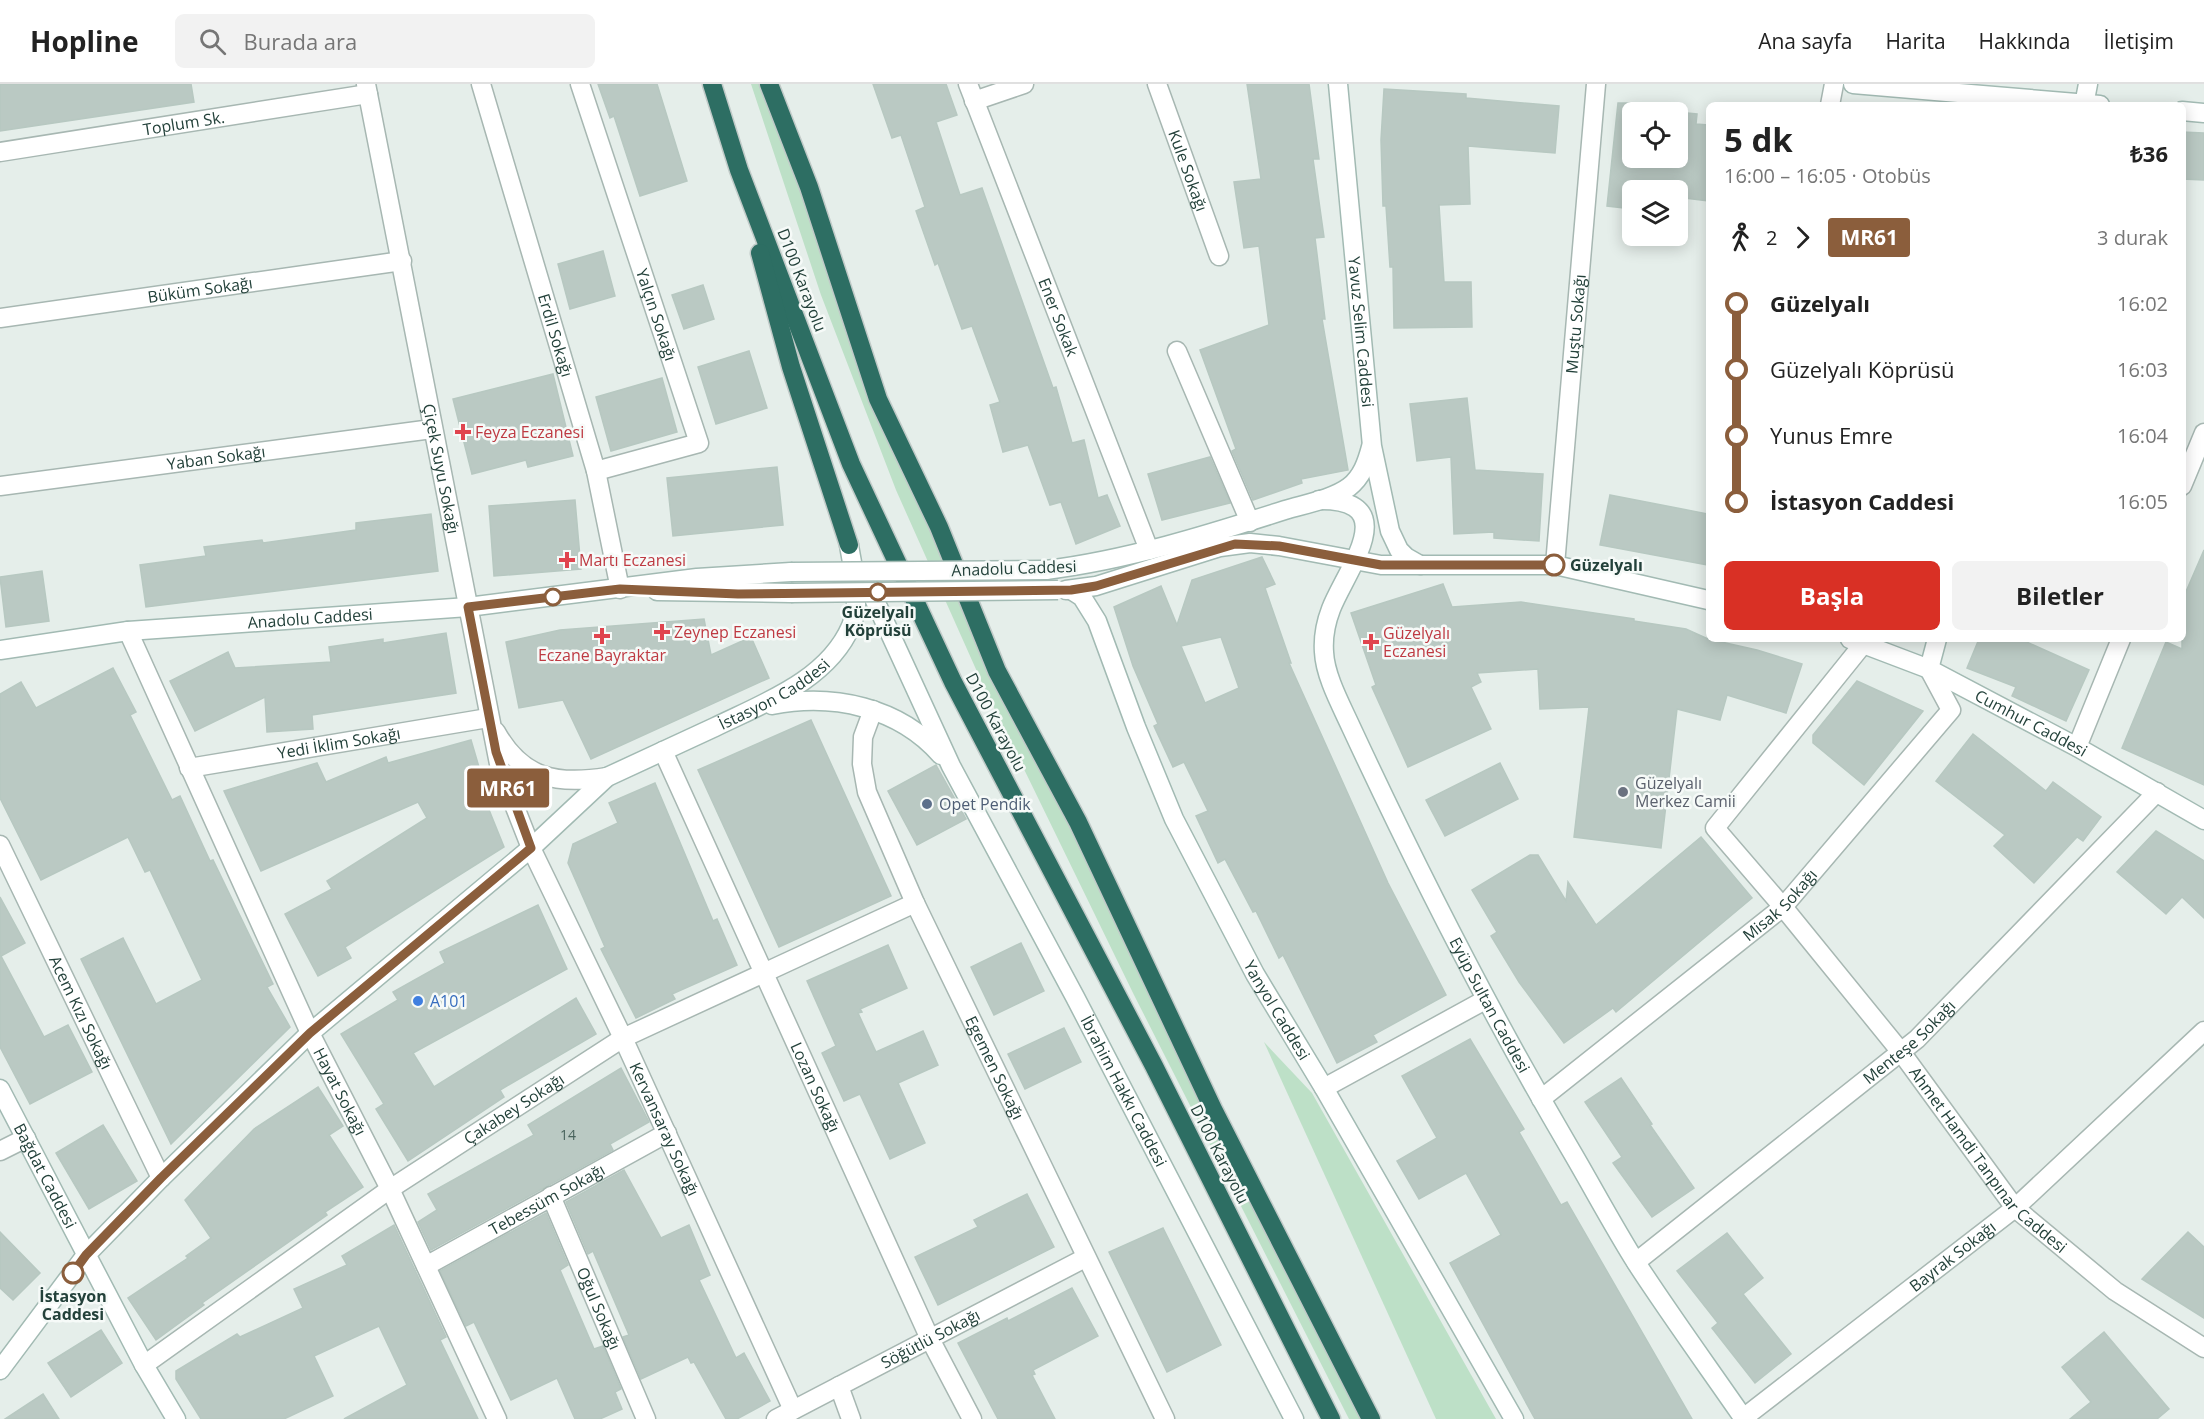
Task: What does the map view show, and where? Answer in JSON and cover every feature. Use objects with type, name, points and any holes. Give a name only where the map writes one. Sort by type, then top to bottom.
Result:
[{"type":"highway","name":"D100 Karayolu","points":[[712,84],[739,170],[851,464],[953,682],[1154,1066],[1331,1419]]},
{"type":"highway","name":"D100 Karayolu","points":[[769,84],[809,187],[878,399],[939,527],[997,670],[1078,822],[1213,1109],[1371,1419]]},
{"type":"highway","points":[[739,170],[791,367],[849,545]]},
{"type":"street","name":"Erdil Sokağı","points":[[481,84],[596,471],[620,589]]},
{"type":"street","name":"Yalçın Sokağı","points":[[580,84],[699,443],[596,471]]},
{"type":"street","points":[[971,92],[1024,84]]},
{"type":"street","name":"Kule Sokağı","points":[[1157,84],[1219,255]]},
{"type":"street","name":"Yavuz Selim Caddesi","points":[[1338,84],[1371,446],[1390,531],[1399,550],[1422,566]]},
{"type":"street","name":"Muştu Sokağı","points":[[1555,565],[1596,84]]},
{"type":"street","points":[[1831,102],[1834,84]]},
{"type":"street","points":[[1853,84],[2055,102]]},
{"type":"street","points":[[2088,84],[2089,102]]},
{"type":"street","name":"Toplum Sk.","points":[[0,152],[367,89]]},
{"type":"street","name":"Çiçek Suyu Sokağı","points":[[367,89],[402,261],[488,718],[500,768],[531,848]]},
{"type":"street","name":"Ener Sokak","points":[[971,92],[1149,550]]},
{"type":"street","points":[[2186,111],[2204,113]]},
{"type":"street","name":"Büküm Sokağı","points":[[0,318],[402,261]]},
{"type":"street","points":[[1177,351],[1250,522]]},
{"type":"street","name":"Yaban Sokağı","points":[[0,486],[432,429]]},
{"type":"street","points":[[2186,476],[2204,433]]},
{"type":"street","name":"Anadolu Caddesi","points":[[0,650],[128,631],[468,607],[697,578],[791,572],[1046,570],[1088,565],[1250,522],[1319,500],[1348,488],[1358,478],[1371,446]]},
{"type":"street","points":[[1319,500],[1342,501],[1359,511],[1365,528],[1352,556]]},
{"type":"street","name":"Anadolu Caddesi","points":[[620,589],[701,594],[1064,590],[1096,586],[1235,544],[1279,546],[1422,566]]},
{"type":"street","points":[[849,545],[951,766]]},
{"type":"street","name":"İstasyon Caddesi","points":[[488,718],[506,750],[523,766],[543,777],[576,782],[607,777],[753,708],[812,674],[841,644],[852,624],[856,606],[849,545]]},
{"type":"street","name":"Eyüp Sultan Caddesi","points":[[1352,556],[1328,621],[1324,653],[1342,708],[1485,1000],[1636,1262],[1743,1419]]},
{"type":"street","points":[[1422,566],[1555,565],[1706,600]]},
{"type":"street","name":"Yanyol Caddesi","points":[[1064,590],[1082,597],[1097,621],[1136,727],[1179,829],[1255,974],[1324,1088],[1514,1419]]},
{"type":"street","name":"Hayat Sokağı","points":[[128,631],[310,1033],[390,1189],[497,1419]]},
{"type":"street","name":"Ahmet Hamdi Tanpınar Caddesi","points":[[1856,642],[1715,828],[1783,907],[1900,1052],[2015,1208],[2115,1291],[2204,1348]]},
{"type":"street","name":"Cumhur Caddesi","points":[[1860,642],[1929,669],[2077,747],[2204,820]]},
{"type":"street","points":[[1929,669],[1936,642]]},
{"type":"street","points":[[2077,747],[2120,642]]},
{"type":"street","name":"Misak Sokağı","points":[[1541,1099],[1783,907],[1951,710],[1929,669]]},
{"type":"street","points":[[753,708],[796,700],[821,699],[873,710],[910,728],[931,744],[951,766]]},
{"type":"street","name":"Egemen Sokağı","points":[[873,710],[863,737],[862,764],[867,792],[915,903],[1165,1419]]},
{"type":"street","name":"Yedi İklim Sokağı","points":[[189,768],[488,718]]},
{"type":"street","name":"Lozan Sokağı","points":[[663,751],[930,1339],[972,1419]]},
{"type":"street","name":"İbrahim Hakkı Caddesi","points":[[951,766],[1075,997],[1294,1419]]},
{"type":"street","name":"İstasyon Caddesi","points":[[0,1370],[86,1255],[161,1178],[310,1033],[531,848],[607,777]]},
{"type":"street","name":"Menteşe Sokağı","points":[[1636,1262],[1917,1039],[2157,792]]},
{"type":"street","name":"Acem Kızı Sokağı","points":[[0,845],[161,1178]]},
{"type":"street","name":"Kervansaray Sokağı","points":[[531,848],[623,1038],[793,1410]]},
{"type":"street","name":"Çakabey Sokağı","points":[[144,1365],[390,1189],[623,1038],[915,903]]},
{"type":"street","points":[[1324,1088],[1485,1000]]},
{"type":"street","name":"Bayrak Sokağı","points":[[1743,1419],[2015,1208],[2204,1031]]},
{"type":"street","name":"Bağdat Caddesi","points":[[0,1089],[144,1365],[176,1419]]},
{"type":"street","name":"Tebessüm Sokağı","points":[[426,1266],[666,1133]]},
{"type":"street","points":[[0,1151],[26,1138]]},
{"type":"street","name":"Oğul Sokağı","points":[[551,1196],[646,1419]]},
{"type":"street","name":"Söğütlü Sokağı","points":[[776,1419],[1085,1258]]},
{"type":"street","points":[[839,1386],[851,1419]]},
{"type":"green space","points":[[751,84],[770,84],[793,163],[1003,687],[1093,877],[1368,1419],[1349,1419],[1134,995],[983,685],[896,490],[821,295]]},
{"type":"green space","points":[[1264,1042],[1312,1093],[1496,1419],[1436,1419]]},
{"type":"building","points":[[0,84],[191,84],[194,102],[0,131]]},
{"type":"building","points":[[598,84],[657,84],[687,181],[640,196],[614,116],[610,118]]},
{"type":"building","points":[[873,84],[946,84],[957,115],[936,122],[960,195],[982,188],[1053,388],[1056,387],[1072,443],[1084,440],[1098,498],[1107,495],[1120,526],[1076,544],[1061,502],[1050,505],[1028,445],[1003,452],[990,405],[1000,402],[972,326],[962,329],[938,263],[935,265],[916,211],[925,207],[901,135],[892,138]]},
{"type":"building","points":[[1247,84],[1309,84],[1319,159],[1313,159],[1324,237],[1315,238],[1325,319],[1322,319],[1348,470],[1301,479],[1302,483],[1253,500],[1232,451],[1236,449],[1200,350],[1269,325],[1259,246],[1244,248],[1234,182],[1261,179]]},
{"type":"building","points":[[1384,89],[1466,94],[1466,98],[1559,106],[1555,153],[1468,146],[1470,204],[1439,205],[1444,282],[1471,282],[1472,327],[1394,328],[1393,267],[1390,267],[1386,206],[1383,206],[1381,140]]},
{"type":"building","points":[[1618,103],[1622,103],[1622,168],[1688,168],[1688,113],[1697,114],[1696,124],[1706,125],[1706,201],[1688,198],[1688,180],[1622,180],[1622,208],[1607,206]]},
{"type":"building","points":[[2186,132],[2204,133],[2204,180],[2186,179]]},
{"type":"building","points":[[603,251],[615,296],[570,309],[558,264]]},
{"type":"building","points":[[703,285],[714,319],[684,329],[672,295]]},
{"type":"building","points":[[749,351],[767,408],[716,424],[698,367]]},
{"type":"building","points":[[553,374],[573,456],[528,467],[526,460],[472,474],[453,399]]},
{"type":"building","points":[[662,378],[677,432],[611,451],[596,397]]},
{"type":"building","points":[[1467,398],[1475,470],[1543,474],[1539,541],[1494,538],[1494,532],[1454,534],[1451,457],[1417,461],[1410,404]]},
{"type":"building","points":[[1210,457],[1230,503],[1162,520],[1148,474]]},
{"type":"building","points":[[777,467],[783,525],[673,536],[667,478]]},
{"type":"building","points":[[1610,495],[1706,514],[1706,565],[1600,545]]},
{"type":"building","points":[[575,500],[581,569],[494,576],[489,506]]},
{"type":"building","points":[[431,514],[438,571],[146,607],[140,565],[206,556],[204,547],[262,540],[263,543],[356,530],[356,523]]},
{"type":"building","points":[[2204,550],[2204,785],[2122,748],[2166,642],[2182,649],[2182,642],[2186,642],[2186,592]]},
{"type":"building","points":[[1262,557],[1275,584],[1265,588],[1291,663],[1289,663],[1388,883],[1446,995],[1373,1035],[1377,1042],[1337,1063],[1283,955],[1279,958],[1256,911],[1253,912],[1225,859],[1218,863],[1196,816],[1208,811],[1184,762],[1173,767],[1154,726],[1158,724],[1133,666],[1114,607],[1161,586],[1177,625],[1192,580]],"holes":[[[1221,637],[1239,688],[1205,703],[1181,646]]]},
{"type":"building","points":[[42,571],[49,621],[6,627],[0,577]]},
{"type":"building","points":[[1443,584],[1452,607],[1521,602],[1634,619],[1634,621],[1686,629],[1706,638],[1706,642],[1721,642],[1757,650],[1802,664],[1786,713],[1727,695],[1720,720],[1677,709],[1661,848],[1574,837],[1589,707],[1540,709],[1538,669],[1477,673],[1481,682],[1471,687],[1491,729],[1408,767],[1372,687],[1376,685],[1351,613]]},
{"type":"building","points":[[704,619],[711,655],[751,637],[769,678],[591,759],[563,700],[519,708],[506,642],[560,630]]},
{"type":"building","points":[[446,633],[456,693],[312,715],[313,729],[267,732],[265,697],[195,731],[170,681],[228,652],[235,668],[331,662],[329,647],[383,639],[383,643]]},
{"type":"building","points":[[1978,642],[2027,642],[2089,670],[2066,721],[2012,696],[2016,687],[1967,668]]},
{"type":"building","points":[[113,668],[136,712],[130,715],[172,800],[180,796],[210,861],[213,860],[273,984],[267,987],[290,1027],[171,1144],[81,959],[123,938],[156,1004],[202,980],[150,870],[145,872],[128,837],[41,880],[0,798],[0,694],[21,682],[36,708]]},
{"type":"building","points":[[1857,681],[1923,711],[1864,785],[1813,743],[1813,735]]},
{"type":"building","points":[[811,720],[891,896],[779,947],[698,770]]},
{"type":"building","points":[[1973,734],[2046,791],[2053,782],[2101,817],[2083,841],[2077,837],[2034,883],[1994,846],[2005,835],[1936,781]]},
{"type":"building","points":[[471,740],[484,784],[479,785],[504,847],[345,947],[351,958],[318,976],[285,914],[332,889],[327,881],[427,818],[418,802],[261,871],[224,791],[317,763],[326,782],[386,757],[388,763]]},
{"type":"building","points":[[1500,763],[1518,799],[1445,836],[1426,800]]},
{"type":"building","points":[[936,765],[966,819],[917,845],[888,791]]},
{"type":"building","points":[[655,783],[713,921],[717,919],[737,965],[672,994],[675,999],[636,1018],[601,949],[605,947],[568,863],[573,844],[618,823],[609,803]]},
{"type":"building","points":[[2156,831],[2204,861],[2204,918],[2182,897],[2166,914],[2117,872]]},
{"type":"building","points":[[1701,837],[1752,898],[1616,1012],[1613,1008],[1564,1043],[1519,982],[1491,936],[1497,932],[1472,890],[1530,855],[1538,855],[1566,901],[1568,882],[1596,925]]},
{"type":"building","points":[[0,897],[25,943],[1,956],[44,1037],[68,1025],[92,1072],[30,1104],[0,1047]]},
{"type":"building","points":[[538,905],[567,969],[413,1053],[434,1087],[576,998],[596,1034],[500,1090],[504,1097],[408,1161],[376,1109],[384,1104],[341,1034],[398,1000],[393,992],[445,963],[440,952]]},
{"type":"building","points":[[1021,943],[1044,991],[994,1015],[971,967]]},
{"type":"building","points":[[888,945],[907,988],[860,1009],[862,1012],[858,1013],[876,1052],[923,1031],[938,1065],[898,1083],[925,1143],[890,1159],[860,1094],[844,1101],[822,1053],[836,1046],[807,981]]},
{"type":"building","points":[[1064,1028],[1081,1062],[1025,1089],[1008,1054]]},
{"type":"building","points":[[1470,1039],[1524,1129],[1519,1132],[1561,1205],[1567,1202],[1692,1419],[1535,1419],[1450,1263],[1501,1235],[1466,1173],[1419,1199],[1397,1161],[1437,1138],[1402,1076]]},
{"type":"building","points":[[621,1068],[649,1122],[610,1144],[613,1150],[431,1250],[418,1222],[437,1210],[428,1194],[534,1135],[528,1125]]},
{"type":"building","points":[[1621,1078],[1652,1124],[1650,1125],[1694,1188],[1652,1217],[1613,1163],[1622,1157],[1585,1102]]},
{"type":"building","points":[[318,1087],[343,1126],[329,1135],[363,1187],[325,1212],[327,1215],[202,1303],[204,1305],[156,1340],[128,1298],[188,1258],[186,1256],[211,1238],[185,1200],[254,1129]]},
{"type":"building","points":[[103,1125],[137,1181],[89,1209],[56,1153]]},
{"type":"building","points":[[624,1170],[661,1238],[689,1225],[710,1275],[699,1280],[736,1358],[744,1353],[770,1401],[737,1419],[726,1419],[694,1362],[691,1363],[688,1357],[641,1379],[623,1337],[629,1335],[593,1251],[588,1254],[566,1202]]},
{"type":"building","points":[[1027,1194],[1054,1247],[938,1305],[915,1257],[978,1227],[974,1220]]},
{"type":"building","points":[[546,1213],[568,1265],[560,1270],[594,1349],[603,1346],[621,1389],[615,1392],[622,1409],[600,1419],[575,1419],[557,1378],[511,1400],[474,1322],[466,1326],[440,1271]]},
{"type":"building","points":[[394,1225],[446,1337],[440,1340],[478,1419],[344,1419],[407,1385],[379,1326],[314,1356],[333,1396],[284,1419],[201,1419],[176,1379],[176,1371],[237,1334],[240,1337],[303,1308],[294,1289],[347,1265],[342,1256]]},
{"type":"building","points":[[1163,1228],[1221,1345],[1167,1372],[1109,1252]]},
{"type":"building","points":[[0,1232],[40,1273],[13,1300],[0,1288]]},
{"type":"building","points":[[2188,1232],[2204,1247],[2204,1318],[2142,1279]]},
{"type":"building","points":[[1727,1233],[1763,1278],[1743,1294],[1791,1354],[1755,1383],[1712,1328],[1718,1323],[1677,1271]]},
{"type":"building","points":[[1072,1288],[1098,1336],[1033,1370],[1035,1374],[1032,1375],[1055,1419],[998,1419],[958,1343],[1007,1318],[1008,1321]]},
{"type":"building","points":[[101,1330],[122,1363],[71,1397],[48,1363]]},
{"type":"building","points":[[2104,1332],[2169,1409],[2157,1419],[2070,1419],[2091,1402],[2062,1367]]},
{"type":"building","points":[[43,1394],[59,1419],[5,1419]]},
{"type":"bus line","name":"MR61","points":[[73,1273],[86,1255],[161,1178],[310,1033],[531,848],[500,768],[488,718],[468,607],[620,589],[701,594],[1071,590],[1096,586],[1220,547],[1250,543],[1279,546],[1354,562],[1381,565],[1554,565]]},
{"type":"place","name":"Feyza Eczanesi","points":[[463,432]]},
{"type":"place","name":"Martı Eczanesi","points":[[567,560]]},
{"type":"place","name":"Güzelyalı","points":[[1554,565]]},
{"type":"place","name":"Güzelyalı Köprüsü","points":[[878,592]]},
{"type":"place","name":"Zeynep Eczanesi","points":[[662,632]]},
{"type":"place","name":"Eczane Bayraktar","points":[[602,636]]},
{"type":"place","name":"Güzelyalı Eczanesi","points":[[1371,642]]},
{"type":"place","name":"Güzelyalı Merkez Camii","points":[[1623,792]]},
{"type":"place","name":"Opet Pendik","points":[[927,804]]},
{"type":"place","name":"A101","points":[[418,1001]]},
{"type":"place","name":"İstasyon Caddesi","points":[[73,1273]]}]
